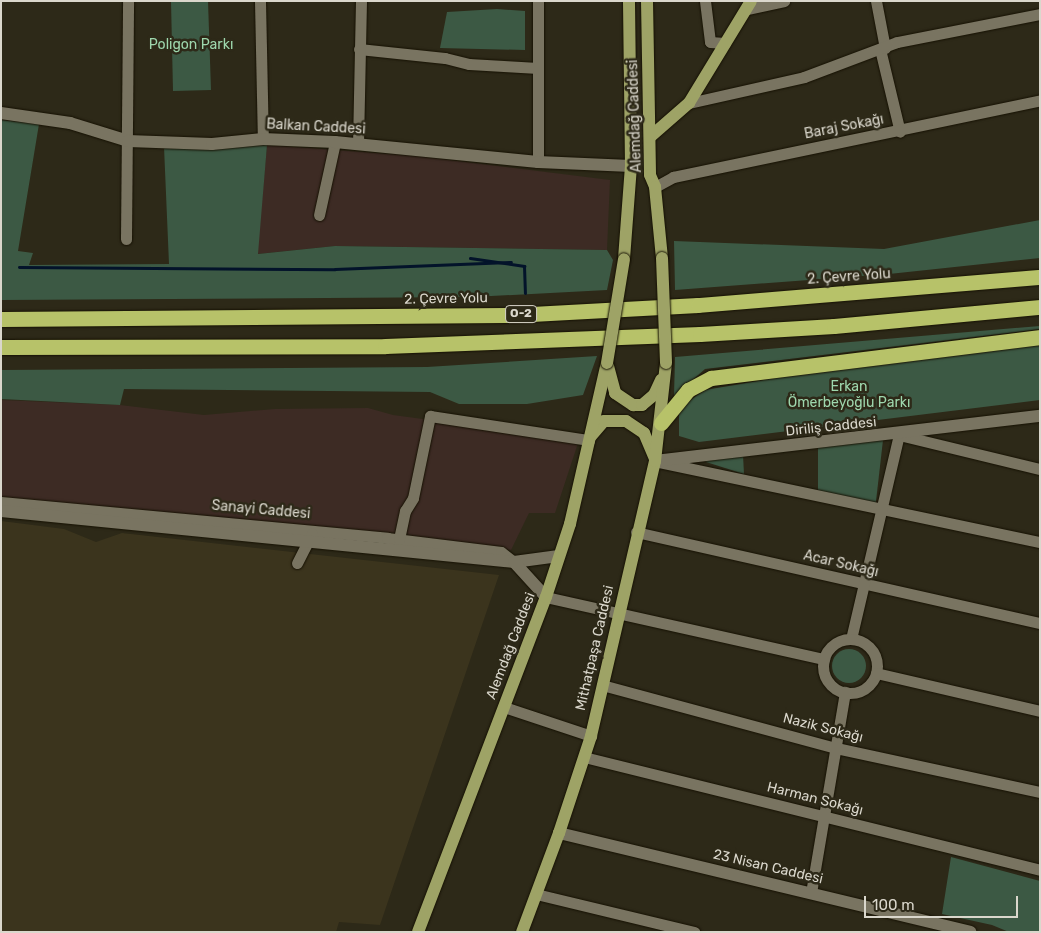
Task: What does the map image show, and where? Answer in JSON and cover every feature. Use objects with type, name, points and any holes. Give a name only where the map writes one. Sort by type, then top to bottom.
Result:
[{"type":"highway","name":"2. Çevre Yolu","points":[[1,319],[513,315],[698,306],[1040,277]]},
{"type":"highway","name":"O-2","points":[[1,347],[385,346],[700,334],[834,326],[1040,307]]},
{"type":"highway","points":[[661,424],[688,390],[711,378],[1040,337]]},
{"type":"main road","name":"Alemdağ Caddesi","points":[[418,932],[546,597],[559,556],[607,363],[624,259],[631,166],[629,1]]},
{"type":"main road","name":"Alemdağ Caddesi","points":[[647,1],[650,175],[655,187],[662,258],[666,363]]},
{"type":"main road","points":[[650,137],[689,103],[749,5]]},
{"type":"main road","points":[[607,363],[614,393],[633,406],[642,405],[654,395],[666,363]]},
{"type":"main road","name":"Mithatpaşa Caddesi","points":[[522,932],[560,833],[591,736],[636,532],[655,461],[661,424],[666,363]]},
{"type":"main road","points":[[589,440],[595,428],[604,421],[626,421],[644,433],[655,461]]},
{"type":"street","points":[[126,239],[128,1]]},
{"type":"street","points":[[260,1],[263,139]]},
{"type":"street","points":[[358,144],[361,1]]},
{"type":"street","points":[[538,1],[538,162]]},
{"type":"street","points":[[705,1],[710,42],[726,43]]},
{"type":"street","points":[[749,5],[784,1]]},
{"type":"street","points":[[876,1],[882,49],[900,132]]},
{"type":"street","points":[[689,103],[804,77],[897,42],[1040,14]]},
{"type":"street","points":[[360,50],[445,58],[469,64],[538,68]]},
{"type":"street","name":"Baraj Sokağı","points":[[655,187],[672,177],[900,132],[1040,100]]},
{"type":"street","name":"Balkan Caddesi","points":[[1,113],[70,123],[128,141],[212,144],[263,139],[335,142],[538,162],[631,166]]},
{"type":"street","points":[[319,215],[335,142]]},
{"type":"street","points":[[399,539],[404,510],[413,498],[430,416],[589,440]]},
{"type":"street","name":"Diriliş Caddesi","points":[[655,461],[899,435],[1040,416]]},
{"type":"street","points":[[851,639],[879,511],[899,435],[1040,469]]},
{"type":"street","points":[[655,461],[879,511],[1040,542]]},
{"type":"street","name":"Sanayi Caddesi","points":[[1,502],[311,536],[514,562],[559,556]]},
{"type":"street","name":"Sanayi Caddesi","points":[[1,511],[311,536],[399,539],[501,552],[514,562],[546,597]]},
{"type":"street","name":"Acar Sokağı","points":[[636,532],[1040,623]]},
{"type":"street","points":[[298,563],[311,536]]},
{"type":"street","points":[[546,597],[618,615],[824,659]]},
{"type":"street","points":[[851,639],[871,648],[877,663],[876,673],[864,689],[845,692],[831,685],[826,677],[824,659],[834,644],[851,639]]},
{"type":"street","points":[[876,673],[1040,711]]},
{"type":"street","name":"Nazik Sokağı","points":[[602,685],[836,748],[1040,792]]},
{"type":"street","points":[[812,893],[823,816],[845,692]]},
{"type":"street","points":[[504,707],[591,736]]},
{"type":"street","name":"Harman Sokağı","points":[[584,757],[1040,870]]},
{"type":"street","name":"23 Nisan Caddesi","points":[[560,833],[812,893],[924,926],[970,932]]},
{"type":"street","points":[[536,894],[694,932]]},
{"type":"shaded area","points":[[267,145],[417,156],[610,180],[607,250],[335,246],[257,254]]},
{"type":"shaded area","points":[[1,400],[120,405],[204,415],[275,409],[368,408],[393,415],[579,440],[555,513],[529,513],[511,550],[306,534],[1,501]]},
{"type":"shaded area","points":[[1,521],[64,529],[96,542],[122,533],[499,575],[380,925],[339,922],[336,932],[1,932]]},
{"type":"green space","name":"Poligon Parkı","points":[[171,1],[208,1],[211,90],[173,91]]},
{"type":"green space","points":[[497,9],[525,11],[525,50],[440,48],[447,12]]},
{"type":"green space","points":[[1,120],[39,124],[18,251],[33,253],[29,265],[169,264],[164,147],[267,145],[258,254],[335,246],[607,250],[613,260],[607,290],[472,297],[1,300]]},
{"type":"green space","points":[[1040,220],[1040,258],[889,274],[675,290],[674,241],[884,249]]},
{"type":"green space","points":[[1040,326],[1040,329],[705,369],[674,396],[675,357]]},
{"type":"green space","name":"Erkan Ömerbeyoğlu Parkı","points":[[1040,344],[1040,400],[699,442],[679,436],[679,408],[705,390],[845,366]]},
{"type":"green space","points":[[597,356],[583,395],[527,404],[459,404],[430,392],[124,389],[120,405],[1,399],[1,370],[427,367]]},
{"type":"green space","points":[[883,440],[875,510],[818,498],[818,444]]},
{"type":"green space","points":[[743,455],[744,474],[706,462],[707,456]]},
{"type":"green space","points":[[849,649],[861,654],[866,666],[861,678],[849,683],[837,678],[832,666],[837,654]]},
{"type":"green space","points":[[951,857],[1040,881],[1040,932],[1009,932],[992,925],[942,914]]},
{"type":"waterway","points":[[470,258],[524,266],[525,293]]},
{"type":"waterway","points":[[19,267],[335,269],[511,262]]}]
